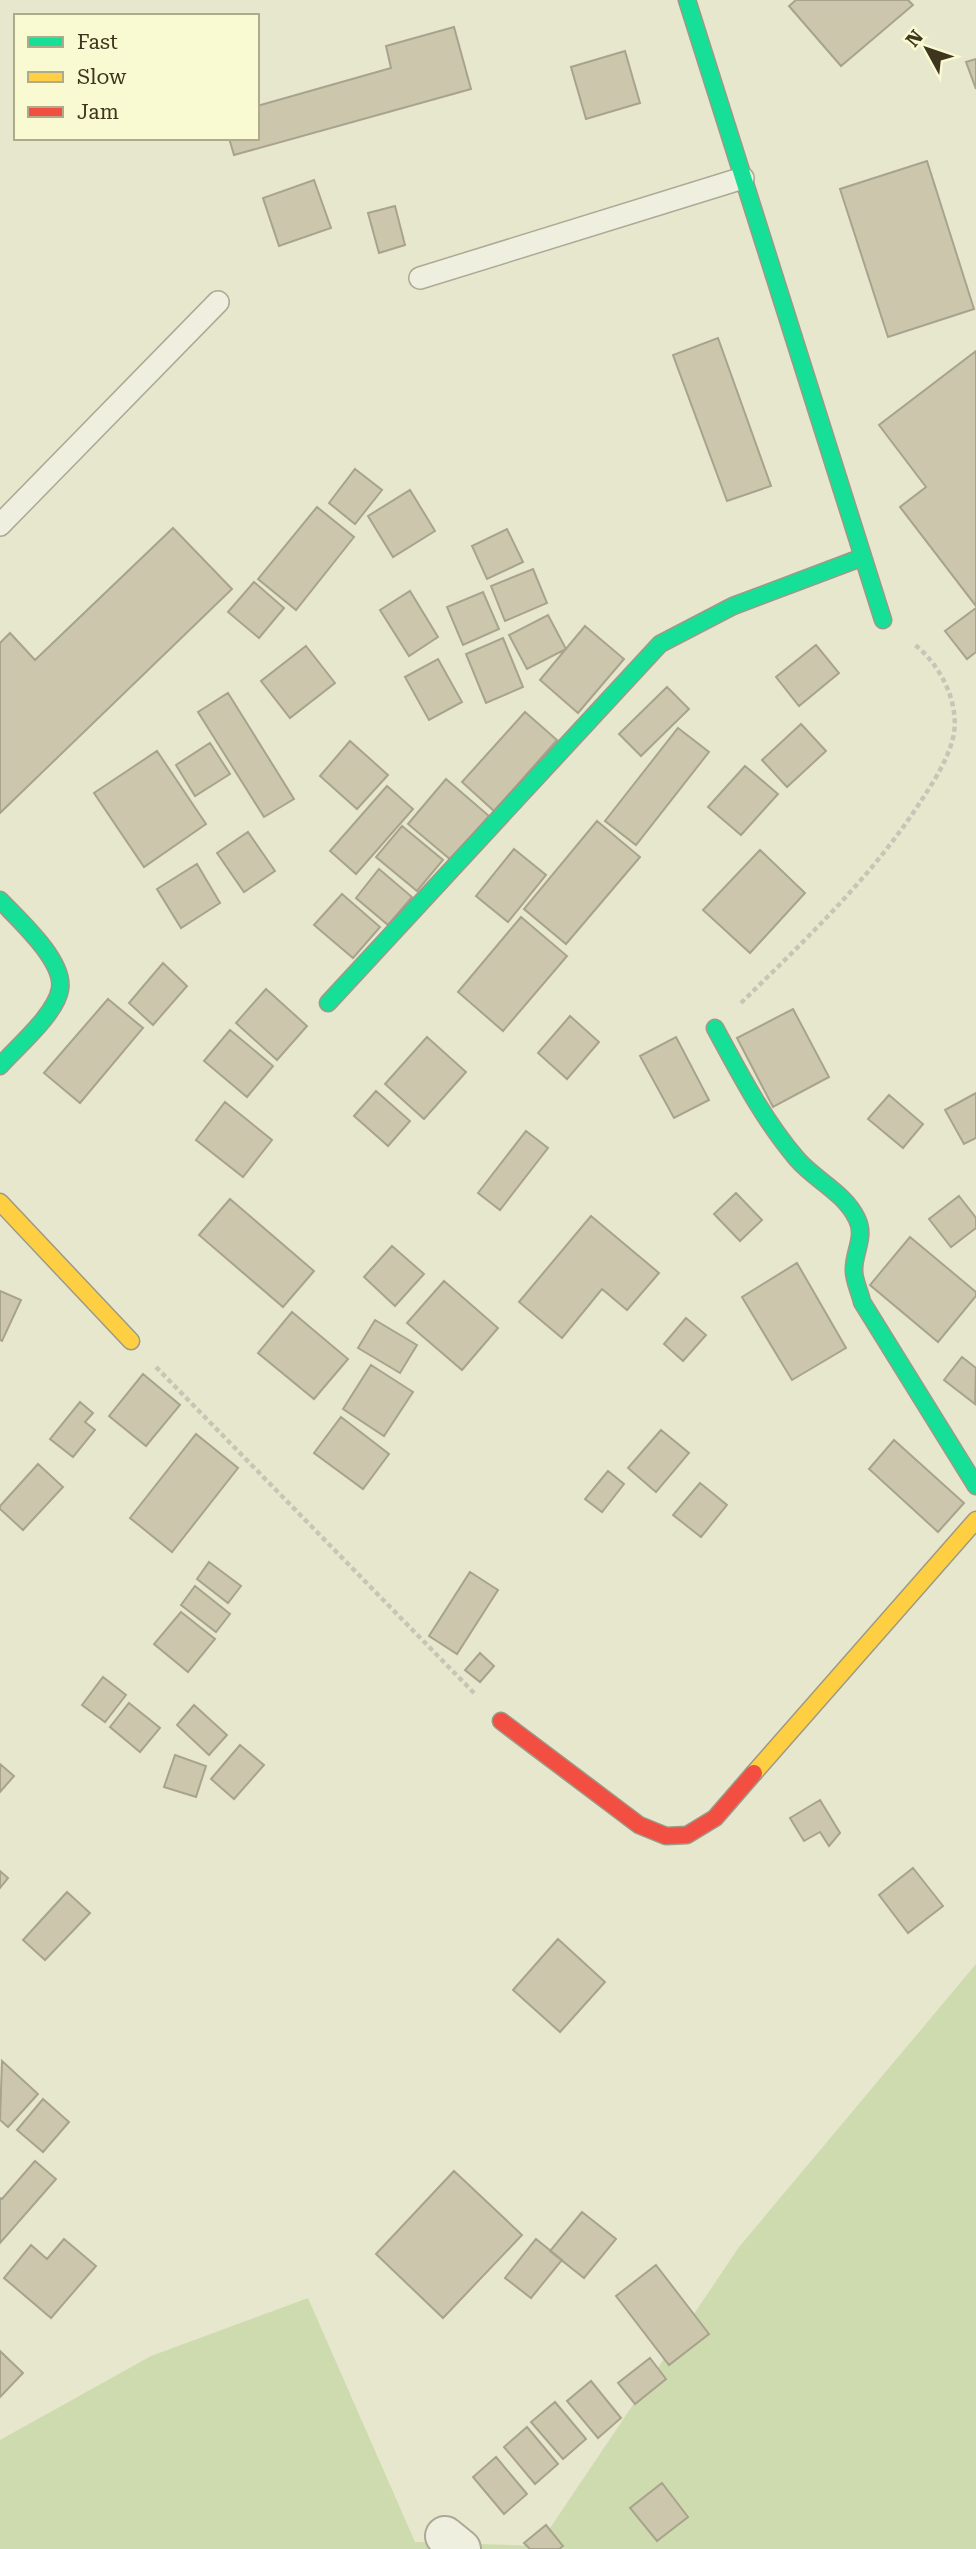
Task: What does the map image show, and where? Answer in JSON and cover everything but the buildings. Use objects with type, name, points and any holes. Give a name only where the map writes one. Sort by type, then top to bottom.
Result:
[{"type":"street","points":[[687,0],[883,620]]},
{"type":"street","points":[[328,1003],[660,644],[718,612],[863,557]]},
{"type":"street","points":[[0,900],[58,968],[61,986],[57,1000],[0,1066]]},
{"type":"street","points":[[715,1028],[754,1101],[778,1136],[800,1162],[846,1203],[858,1220],[861,1235],[854,1271],[862,1302],[976,1486]]},
{"type":"street","points":[[0,1202],[131,1341]]},
{"type":"street","points":[[501,1721],[639,1825],[666,1836],[687,1835],[716,1818],[976,1520]]},
{"type":"lane","points":[[420,278],[743,178]]},
{"type":"lane","points":[[0,525],[218,302]]},
{"type":"path","points":[[715,1028],[834,912],[903,829],[937,776],[953,737],[955,708],[944,680],[919,648],[883,620]]},
{"type":"path","points":[[131,1341],[501,1721]]},
{"type":"green space","points":[[976,1964],[976,2549],[0,2549],[0,2440],[151,2356],[308,2298],[415,2542],[538,2546],[739,2247]]},
{"type":"traffic: fast","points":[[687,0],[883,620]]},
{"type":"traffic: fast","points":[[328,1003],[660,644],[733,606],[863,557]]},
{"type":"traffic: fast","points":[[0,900],[39,941],[60,978],[60,989],[51,1009],[0,1066]]},
{"type":"traffic: fast","points":[[715,1028],[753,1096],[785,1144],[804,1167],[852,1210],[860,1232],[854,1271],[862,1302],[976,1486]]},
{"type":"traffic: slow","points":[[0,1202],[131,1341]]},
{"type":"traffic: slow","points":[[754,1773],[976,1520]]},
{"type":"traffic: jam","points":[[501,1721],[639,1825],[666,1836],[687,1835],[715,1818],[754,1773]]}]
